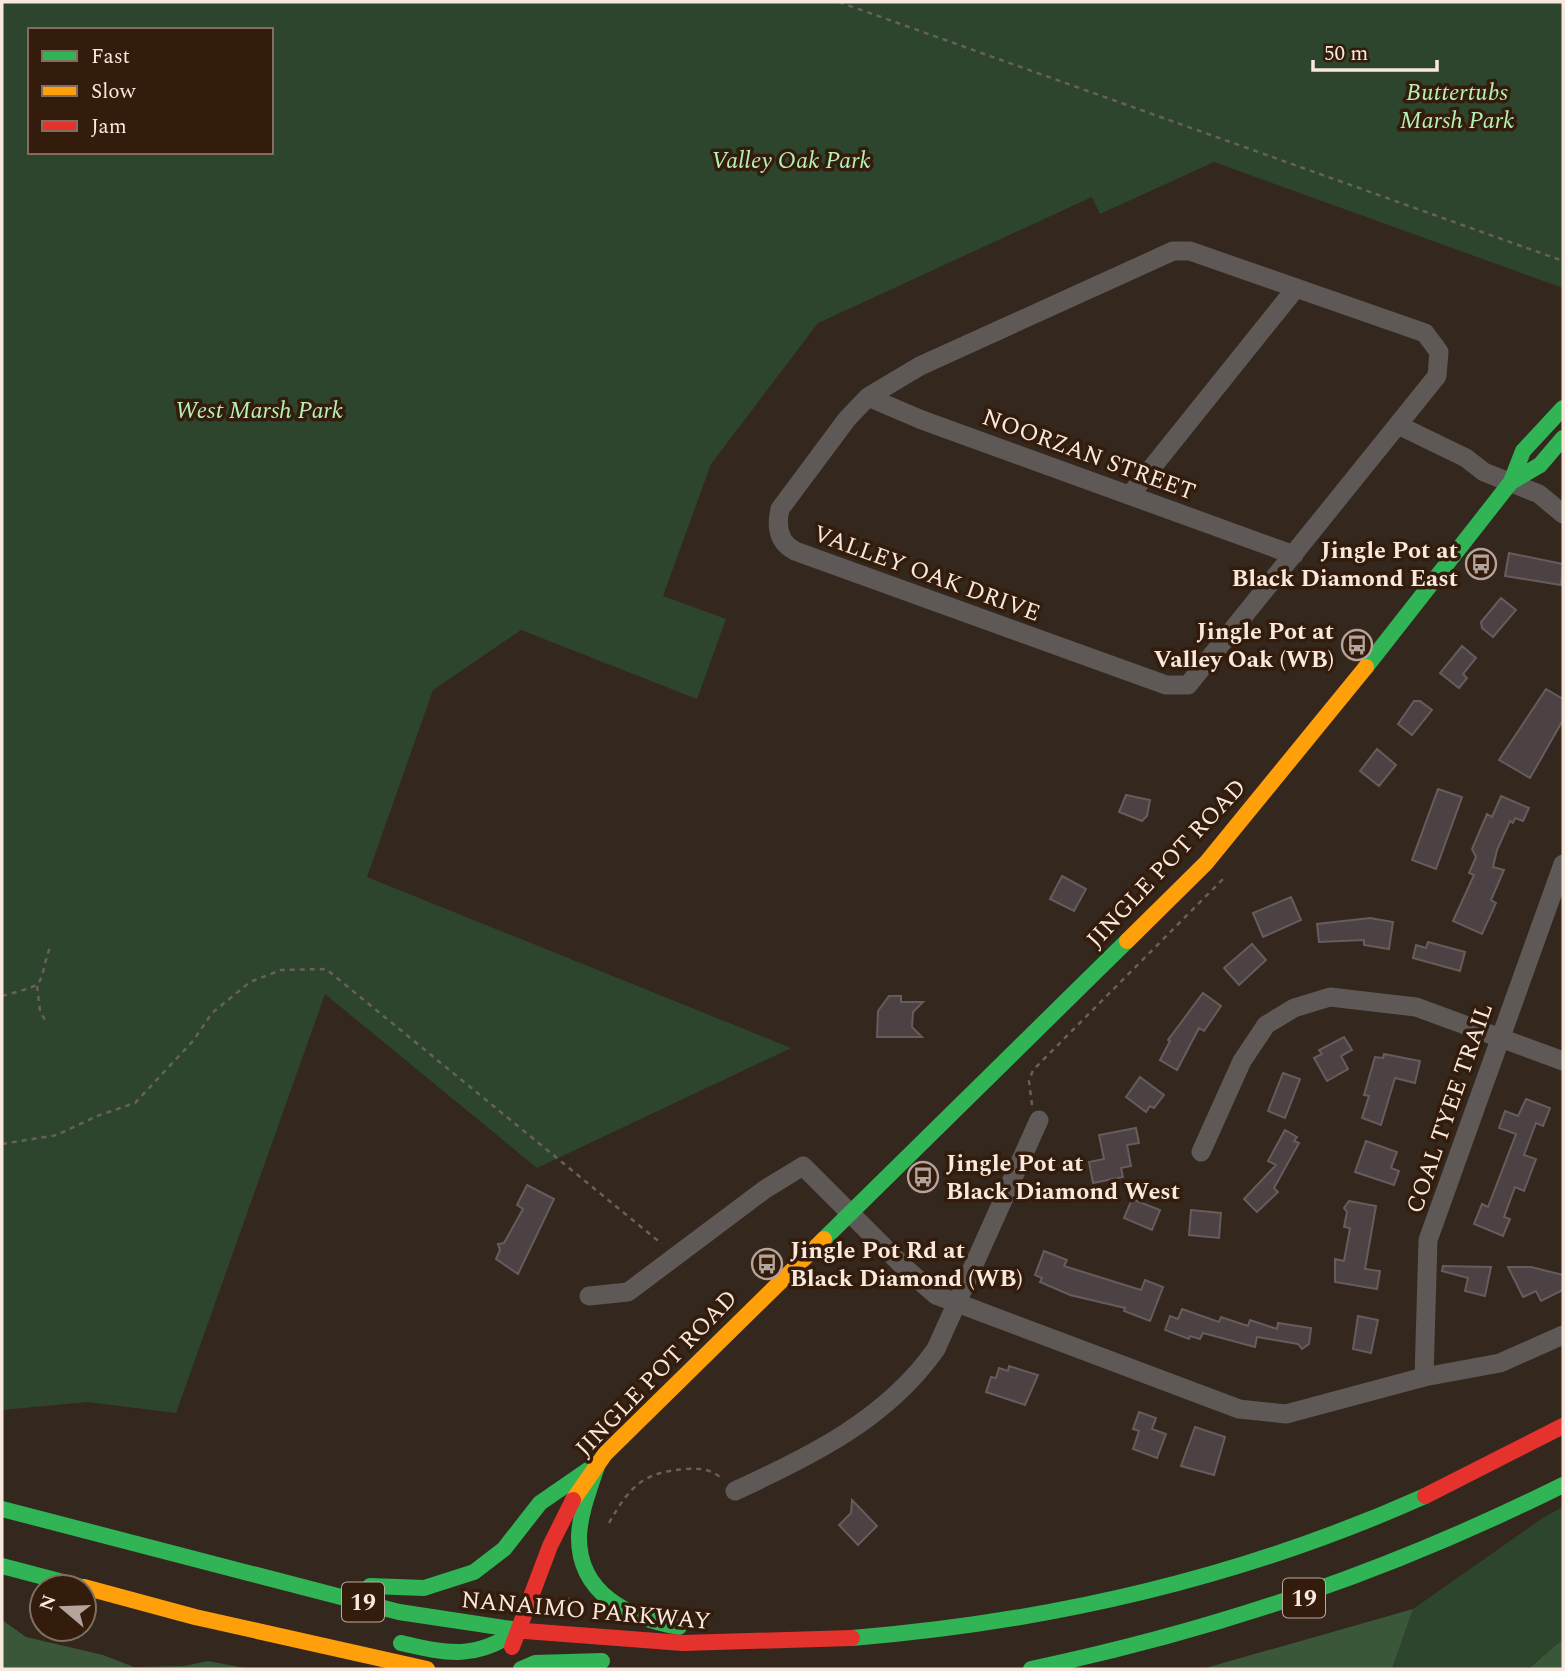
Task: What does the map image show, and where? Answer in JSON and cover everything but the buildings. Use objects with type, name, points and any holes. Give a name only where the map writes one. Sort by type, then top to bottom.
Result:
[{"type":"main road","name":"JINGLE POT ROAD","points":[[504,1669],[542,1558],[561,1516],[598,1463],[1206,863],[1335,707],[1511,482],[1523,451],[1563,408]]},
{"type":"main road","name":"JINGLE POT ROAD","points":[[1511,482],[1539,465],[1563,438]]},
{"type":"main road","name":"NANAIMO PARKWAY","points":[[2,1509],[439,1620],[646,1643],[773,1644],[897,1636],[983,1625],[1087,1606],[1208,1576],[1297,1547],[1394,1510],[1471,1475],[1563,1426]]},
{"type":"main road","points":[[211,1561],[384,1588],[419,1590],[449,1585],[482,1568],[505,1548],[534,1509],[598,1463]]},
{"type":"main road","points":[[598,1463],[583,1516],[579,1542],[583,1566],[598,1593],[628,1615],[644,1620],[723,1630],[773,1644]]},
{"type":"main road","name":"19","points":[[1031,1669],[1191,1633],[1320,1593],[1444,1543],[1563,1485]]},
{"type":"main road","name":"19","points":[[2,1566],[29,1573]]},
{"type":"main road","name":"19","points":[[98,1591],[195,1617],[427,1669]]},
{"type":"main road","points":[[195,1617],[351,1634]]},
{"type":"main road","points":[[195,1617],[329,1665]]},
{"type":"main road","points":[[390,1640],[443,1653],[472,1654],[492,1649],[518,1630]]},
{"type":"main road","points":[[718,1660],[773,1644]]},
{"type":"main road","points":[[521,1669],[535,1662],[561,1660],[625,1662]]},
{"type":"street","name":"VALLEY OAK DRIVE","points":[[1173,251],[1190,251],[1296,288],[1425,334],[1439,352],[1437,376],[1192,681],[1174,686],[795,551],[779,534],[777,522],[780,509],[847,419],[868,397],[920,366],[1173,251]]},
{"type":"street","points":[[1130,495],[1296,288]]},
{"type":"street","name":"NOORZAN STREET","points":[[868,397],[922,420],[1294,555]]},
{"type":"street","points":[[1398,425],[1539,494],[1563,514]]},
{"type":"street","name":"COAL TYEE TRAIL","points":[[1424,1377],[1429,1240],[1563,864]]},
{"type":"street","points":[[1201,1152],[1242,1060],[1266,1025],[1294,1007],[1330,997],[1416,1007],[1563,1061]]},
{"type":"street","points":[[735,1491],[807,1458],[894,1400],[919,1373],[936,1349],[1040,1120]]},
{"type":"street","points":[[589,1296],[628,1292],[675,1255],[803,1166],[936,1295],[1238,1409],[1286,1414],[1424,1377],[1500,1363],[1563,1335]]},
{"type":"path","points":[[839,2],[1563,261]]},
{"type":"path","points":[[2,996],[37,986],[43,979],[51,944]]},
{"type":"path","points":[[2,1144],[57,1136],[97,1116],[135,1102],[193,1041],[212,1013],[250,982],[281,970],[326,969],[675,1255]]},
{"type":"path","points":[[37,986],[40,1011],[46,1022]]},
{"type":"path","points":[[608,1524],[630,1490],[658,1472],[705,1469],[715,1472],[735,1491]]},
{"type":"path","points":[[554,1612],[576,1591],[570,1606]]},
{"type":"green space","name":"West Marsh Park","points":[[2,2],[1563,2],[1563,288],[1214,162],[1100,214],[1092,197],[818,323],[711,464],[663,596],[726,619],[697,699],[521,630],[433,690],[367,877],[791,1048],[537,1168],[325,994],[176,1413],[87,1402],[2,1410]]},
{"type":"green space","points":[[1563,1507],[1563,1639],[1527,1669],[1392,1669],[1413,1609],[1544,1517]]},
{"type":"green space","points":[[1413,1609],[1392,1669],[1202,1669]]},
{"type":"green space","points":[[2,1620],[28,1637],[28,1643],[52,1643],[103,1655],[134,1667],[184,1666],[208,1661],[250,1669],[2,1669]]},
{"type":"green space","points":[[1563,1639],[1563,1669],[1527,1669],[1529,1668]]},
{"type":"traffic: fast","points":[[1511,482],[1523,451],[1563,408]]},
{"type":"traffic: fast","points":[[1366,667],[1511,482],[1540,465],[1563,438]]},
{"type":"traffic: fast","points":[[824,1239],[1127,941]]},
{"type":"traffic: fast","points":[[598,1463],[584,1508],[579,1536],[581,1556],[587,1573],[597,1588],[625,1610],[679,1627]]},
{"type":"traffic: fast","points":[[370,1586],[424,1588],[474,1572],[504,1549],[540,1503],[598,1463]]},
{"type":"traffic: fast","points":[[1031,1669],[1170,1635],[1303,1594],[1433,1544],[1563,1485]]},
{"type":"traffic: fast","points":[[852,1638],[999,1620],[1144,1591],[1287,1550],[1425,1496]]},
{"type":"traffic: fast","points":[[2,1509],[399,1612],[525,1631]]},
{"type":"traffic: fast","points":[[2,1566],[29,1573]]},
{"type":"traffic: fast","points":[[401,1643],[433,1650],[462,1652],[489,1646],[518,1630]]},
{"type":"traffic: fast","points":[[521,1669],[535,1663],[602,1661]]},
{"type":"traffic: slow","points":[[1127,941],[1206,863],[1366,667]]},
{"type":"traffic: slow","points":[[573,1500],[605,1454],[824,1239]]},
{"type":"traffic: slow","points":[[98,1591],[195,1617],[427,1669]]},
{"type":"traffic: jam","points":[[1425,1496],[1563,1426]]},
{"type":"traffic: jam","points":[[512,1647],[550,1546],[573,1500]]},
{"type":"traffic: jam","points":[[525,1631],[683,1643],[852,1638]]},
{"type":"place","name":"Jingle Pot at Black Diamond East","points":[[1481,564]]},
{"type":"place","name":"Jingle Pot at Valley Oak (WB)","points":[[1357,645]]},
{"type":"place","name":"Jingle Pot at Black Diamond West","points":[[923,1177]]},
{"type":"place","name":"Jingle Pot Rd at Black Diamond (WB)","points":[[767,1264]]},
{"type":"park label","name":"Buttertubs Marsh Park","points":[[1457,106]]},
{"type":"park label","name":"Valley Oak Park","points":[[791,160]]}]
